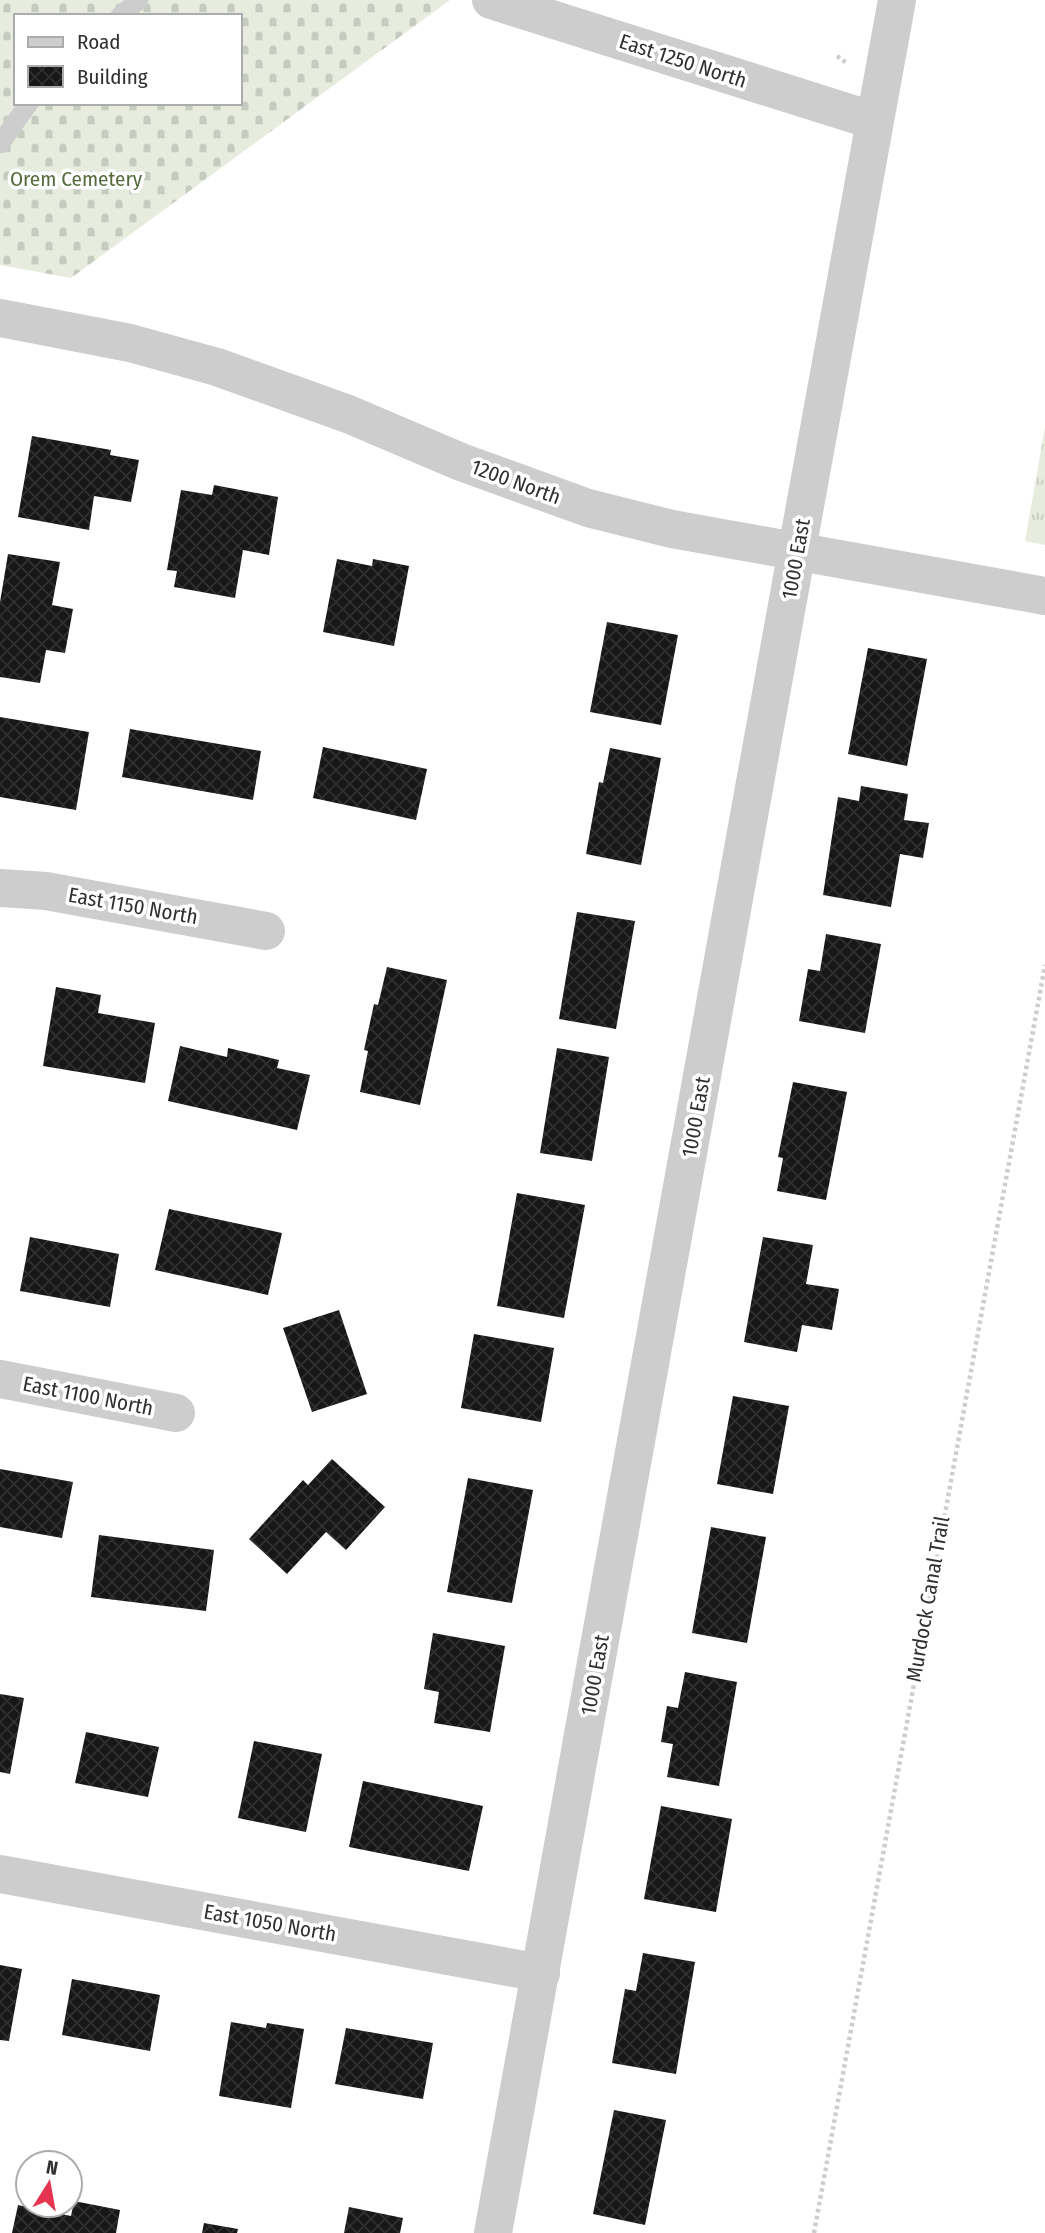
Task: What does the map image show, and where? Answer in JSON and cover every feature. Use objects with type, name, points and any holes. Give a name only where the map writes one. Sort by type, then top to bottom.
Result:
[{"type":"street","name":"East 1250 North","points":[[491,0],[875,121]]},
{"type":"street","name":"1000 East","points":[[494,2233],[897,0]]},
{"type":"street","name":"1200 North","points":[[0,318],[130,343],[217,367],[348,414],[461,462],[588,508],[671,528],[1045,596]]},
{"type":"street","name":"East 1150 North","points":[[0,888],[46,891],[265,931]]},
{"type":"street","name":"East 1100 North","points":[[0,1379],[176,1413]]},
{"type":"street","name":"East 1050 North","points":[[0,1874],[541,1973]]},
{"type":"lane","points":[[122,14],[139,0]]},
{"type":"lane","points":[[0,144],[28,105]]},
{"type":"path","name":"Murdock Canal Trail","points":[[814,2233],[1045,965]]},
{"type":"green space","name":"Orem Cemetery","points":[[0,0],[450,0],[71,278],[0,265]]},
{"type":"green space","points":[[1045,427],[1045,545],[1025,541]]},
{"type":"building","points":[[32,436],[111,450],[110,455],[139,460],[131,502],[94,496],[89,530],[18,517]]},
{"type":"building","points":[[214,485],[278,497],[269,555],[243,550],[235,598],[174,587],[177,571],[167,570],[181,490],[212,495]]},
{"type":"building","points":[[8,554],[60,562],[52,605],[73,609],[65,653],[46,650],[40,683],[0,677],[0,602]]},
{"type":"building","points":[[337,559],[372,566],[373,559],[409,566],[394,646],[323,632]]},
{"type":"building","points":[[607,622],[678,635],[661,725],[590,712]]},
{"type":"building","points":[[868,648],[927,659],[907,766],[848,754]]},
{"type":"building","points":[[0,717],[89,732],[76,810],[0,797]]},
{"type":"building","points":[[130,729],[261,751],[253,800],[122,777]]},
{"type":"building","points":[[323,747],[427,769],[416,820],[313,798]]},
{"type":"building","points":[[610,748],[661,758],[641,865],[586,854],[599,782],[603,783]]},
{"type":"building","points":[[861,786],[908,794],[904,820],[929,823],[923,858],[900,854],[891,907],[823,895],[838,797],[859,801]]},
{"type":"building","points":[[577,912],[635,921],[616,1029],[559,1019]]},
{"type":"building","points":[[826,934],[881,944],[865,1033],[799,1021],[808,969],[820,971]]},
{"type":"building","points":[[387,967],[447,980],[420,1105],[360,1092],[368,1051],[364,1050],[374,1004],[378,1005]]},
{"type":"building","points":[[56,987],[101,995],[98,1013],[155,1023],[145,1083],[43,1066]]},
{"type":"building","points":[[180,1046],[227,1057],[228,1048],[279,1060],[277,1068],[310,1075],[297,1130],[168,1101]]},
{"type":"building","points":[[557,1048],[609,1057],[592,1161],[540,1153]]},
{"type":"building","points":[[793,1082],[847,1092],[826,1200],[777,1191],[783,1158],[778,1157]]},
{"type":"building","points":[[517,1193],[585,1205],[564,1318],[497,1306]]},
{"type":"building","points":[[169,1209],[282,1233],[268,1295],[155,1270]]},
{"type":"building","points":[[30,1237],[119,1254],[110,1307],[20,1291]]},
{"type":"building","points":[[763,1237],[813,1245],[806,1284],[839,1289],[832,1330],[802,1325],[797,1352],[744,1342]]},
{"type":"building","points":[[339,1310],[367,1394],[312,1412],[283,1328]]},
{"type":"building","points":[[474,1334],[554,1348],[541,1422],[461,1408]]},
{"type":"building","points":[[733,1396],[789,1406],[773,1494],[717,1484]]},
{"type":"building","points":[[332,1459],[385,1507],[346,1550],[326,1532],[287,1574],[249,1539],[303,1480],[308,1485]]},
{"type":"building","points":[[0,1469],[73,1482],[62,1538],[0,1527]]},
{"type":"building","points":[[468,1478],[533,1490],[512,1603],[447,1592]]},
{"type":"building","points":[[711,1527],[766,1537],[747,1643],[692,1633]]},
{"type":"building","points":[[99,1535],[214,1550],[206,1611],[91,1597]]},
{"type":"building","points":[[433,1633],[505,1646],[490,1732],[434,1723],[439,1692],[424,1689]]},
{"type":"building","points":[[685,1672],[737,1682],[719,1786],[667,1777],[673,1744],[661,1742],[667,1706],[678,1708]]},
{"type":"building","points":[[0,1694],[24,1698],[10,1774],[0,1772]]},
{"type":"building","points":[[86,1732],[159,1747],[148,1797],[75,1783]]},
{"type":"building","points":[[254,1741],[322,1754],[306,1832],[238,1818]]},
{"type":"building","points":[[363,1781],[483,1806],[469,1871],[349,1847]]},
{"type":"building","points":[[661,1806],[732,1819],[716,1912],[644,1899]]},
{"type":"building","points":[[643,1953],[695,1962],[676,2074],[612,2063],[625,1989],[636,1991]]},
{"type":"building","points":[[0,1965],[22,1969],[9,2041],[0,2040]]},
{"type":"building","points":[[72,1979],[160,1995],[150,2051],[62,2035]]},
{"type":"building","points":[[231,2022],[266,2028],[267,2023],[304,2029],[291,2108],[219,2096]]},
{"type":"building","points":[[346,2028],[433,2043],[423,2099],[335,2084]]},
{"type":"building","points":[[614,2110],[666,2120],[645,2225],[593,2214]]},
{"type":"building","points":[[84,2203],[120,2210],[116,2233],[12,2233],[15,2219],[84,2219]]},
{"type":"building","points":[[349,2207],[403,2218],[400,2233],[344,2233]]},
{"type":"building","points":[[204,2223],[238,2229],[237,2233],[202,2233]]}]
